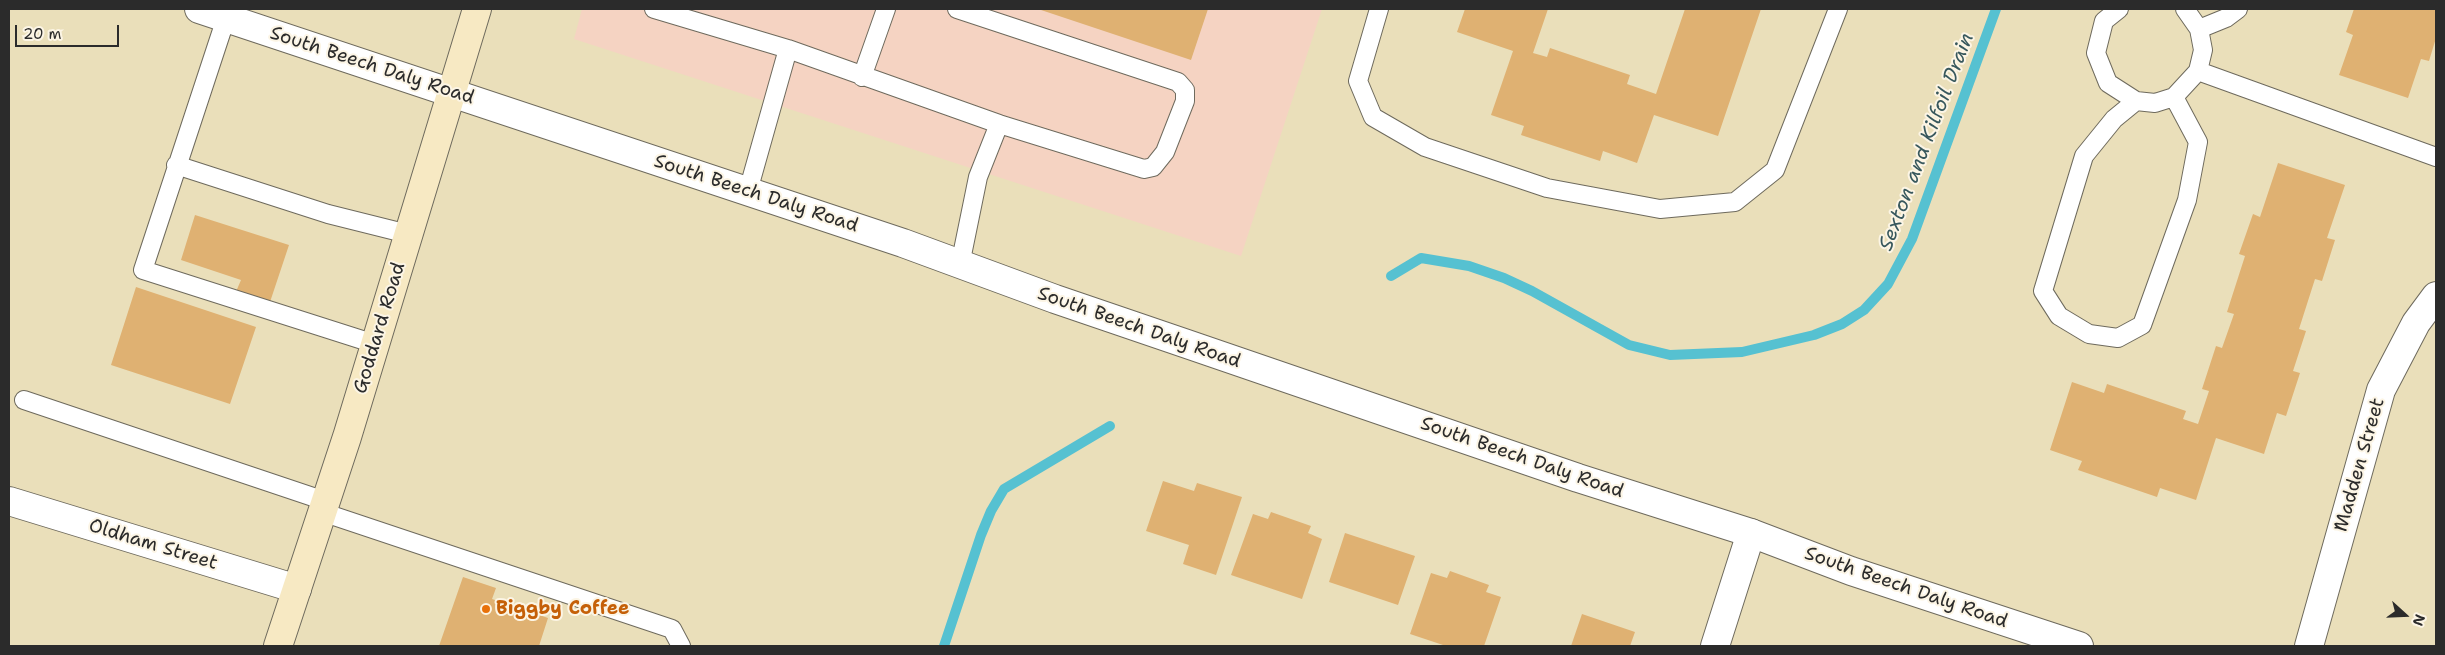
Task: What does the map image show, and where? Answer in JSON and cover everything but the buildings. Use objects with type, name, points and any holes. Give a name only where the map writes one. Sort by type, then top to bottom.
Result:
[{"type":"main road","name":"Goddard Road","points":[[278,646],[375,344],[477,9]]},
{"type":"street","name":"South Beech Daly Road","points":[[199,9],[903,243],[960,265],[1568,474],[1751,533],[1851,570],[2078,646]]},
{"type":"street","name":"Madden Street","points":[[2310,646],[2381,390],[2416,324],[2436,296]]},
{"type":"street","name":"Oldham Street","points":[[9,501],[297,589]]},
{"type":"street","points":[[1715,646],[1751,533]]},
{"type":"lane","points":[[654,9],[788,49],[862,77],[999,124],[1144,168],[1153,167],[1165,152],[1185,102],[1185,90],[1178,82],[957,9]]},
{"type":"lane","points":[[862,77],[886,9]]},
{"type":"lane","points":[[1379,9],[1358,81],[1373,117],[1424,147],[1547,188],[1660,209],[1735,202],[1775,170],[1838,9]]},
{"type":"lane","points":[[2119,9],[2104,21],[2096,53],[2108,83],[2136,101],[2155,103],[2174,97],[2198,71],[2203,50],[2199,28],[2185,9]]},
{"type":"lane","points":[[2199,28],[2226,18],[2238,9]]},
{"type":"lane","points":[[226,18],[176,165],[143,270],[375,344]]},
{"type":"lane","points":[[748,191],[788,49]]},
{"type":"lane","points":[[2198,71],[2436,157]]},
{"type":"lane","points":[[2136,101],[2114,119],[2084,156],[2042,291],[2059,316],[2089,334],[2118,338],[2142,325],[2187,200],[2198,142],[2174,97]]},
{"type":"lane","points":[[960,265],[978,177],[999,124]]},
{"type":"lane","points":[[176,165],[328,214],[408,234]]},
{"type":"lane","points":[[24,400],[672,629],[681,646]]},
{"type":"shaded area","points":[[582,9],[1322,9],[1241,256],[574,39]]},
{"type":"waterway","name":"Sexton and Kilfoil Drain","points":[[1391,276],[1421,258],[1469,266],[1504,278],[1532,291],[1629,345],[1670,355],[1742,352],[1814,335],[1842,324],[1864,310],[1888,284],[1912,239],[1996,9]]},
{"type":"waterway","name":"Sexton and Kilfoil Drain","points":[[944,646],[981,535],[991,511],[1004,489],[1110,426]]},
{"type":"place","name":"Biggby Coffee","points":[[486,609]]}]
